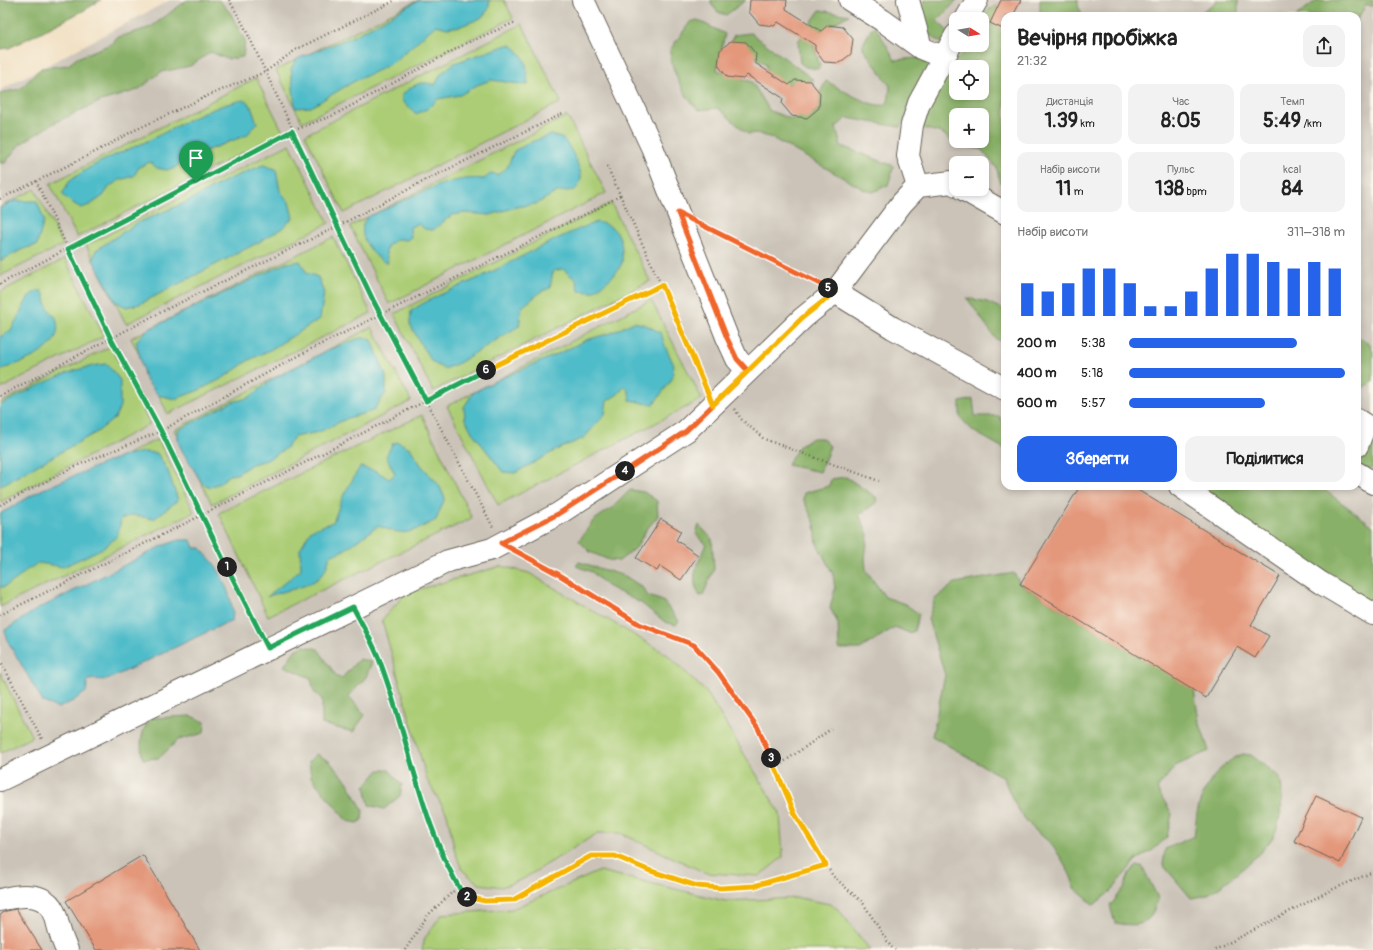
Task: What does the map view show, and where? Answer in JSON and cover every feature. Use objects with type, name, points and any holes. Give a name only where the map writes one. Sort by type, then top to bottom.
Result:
[{"type":"street","points":[[583,0],[652,147],[727,338],[737,359],[748,371]]},
{"type":"street","points":[[850,0],[882,20],[921,48],[943,57]]},
{"type":"street","points":[[908,0],[921,48]]},
{"type":"street","points":[[970,12],[977,0]]},
{"type":"street","points":[[918,186],[908,156],[912,126],[919,103],[949,47]]},
{"type":"street","points":[[0,780],[448,561],[492,549],[558,514],[686,431],[802,318],[835,292],[902,202],[918,186],[949,182]]},
{"type":"street","points":[[975,196],[1001,211]]},
{"type":"street","points":[[835,292],[892,328],[1001,387]]},
{"type":"street","points":[[1361,422],[1365,425],[1361,436]]},
{"type":"street","points":[[1361,476],[1373,483]]},
{"type":"street","points":[[1186,490],[1320,583],[1373,614]]},
{"type":"street","points":[[0,900],[18,896],[33,895],[48,902],[56,916],[60,937],[67,950]]},
{"type":"path","points":[[229,0],[243,24],[292,131],[380,315],[501,543],[558,574],[639,624],[694,645],[718,672],[758,728],[795,814],[833,876],[863,903],[891,947],[895,950]]},
{"type":"path","points":[[0,199],[133,131],[265,72],[297,49],[396,0]]},
{"type":"path","points":[[0,284],[292,131],[334,115],[467,43],[516,22]]},
{"type":"path","points":[[0,396],[169,308],[338,226],[428,179],[562,114]]},
{"type":"path","points":[[607,166],[662,285],[719,399],[764,440],[879,481]]},
{"type":"path","points":[[36,181],[111,339],[161,431],[268,648]]},
{"type":"path","points":[[0,505],[76,466],[161,431],[311,349],[602,206],[621,195]]},
{"type":"path","points":[[678,213],[835,292]]},
{"type":"path","points":[[0,615],[202,515],[513,356],[662,285]]},
{"type":"path","points":[[353,607],[378,659],[428,814],[450,873],[464,896],[485,901],[513,900],[591,856],[615,856],[648,870],[697,886],[721,888],[754,886],[826,865]]},
{"type":"path","points":[[0,660],[51,756]]},
{"type":"path","points":[[775,768],[831,729]]},
{"type":"path","points":[[1215,950],[1330,890],[1373,872]]},
{"type":"path","points":[[405,950],[428,915],[458,887]]},
{"type":"shaded area","points":[[170,0],[1373,0],[1373,950],[0,950],[0,90]]},
{"type":"green space","points":[[0,0],[101,0],[83,11],[9,48],[0,49]]},
{"type":"green space","points":[[187,0],[219,0],[231,14],[245,41],[243,57],[227,59],[211,52],[190,66],[161,72],[138,90],[101,101],[52,124],[19,145],[5,163],[0,163],[0,93],[20,89],[41,68],[68,65],[77,58],[113,43],[116,38],[151,27]]},
{"type":"green space","points":[[418,0],[504,0],[513,18],[302,122],[276,70]]},
{"type":"green space","points":[[711,0],[746,0],[726,15],[718,12],[711,4]]},
{"type":"green space","points":[[924,0],[957,0],[937,21],[949,32],[949,39],[945,45],[922,30]]},
{"type":"green space","points":[[1040,0],[1078,0],[1078,6],[1081,12],[1040,12]]},
{"type":"green space","points":[[1216,0],[1238,0],[1238,12],[1202,12],[1216,2]]},
{"type":"green space","points":[[1317,0],[1373,0],[1373,6],[1366,5],[1361,13],[1361,12],[1301,12]]},
{"type":"green space","points":[[997,5],[1007,12],[1001,12],[1001,183],[996,167],[989,159],[989,156],[987,156],[981,149],[973,148],[989,148],[989,108],[949,108],[949,139],[942,133],[923,128],[935,85],[949,65],[949,100],[989,100],[989,60],[955,60],[965,52],[989,52],[989,12],[985,12]]},
{"type":"green space","points":[[820,10],[849,15],[811,36],[820,66],[818,69],[806,67],[800,63],[798,41]]},
{"type":"green space","points":[[697,20],[725,34],[717,70],[752,82],[770,111],[792,119],[816,112],[819,108],[820,93],[826,81],[865,101],[881,105],[887,103],[890,86],[863,48],[863,44],[872,28],[876,27],[895,60],[928,57],[933,63],[900,127],[847,118],[836,127],[841,146],[894,166],[888,185],[873,192],[865,190],[772,138],[757,133],[748,134],[718,108],[699,110],[689,99],[679,83],[675,74],[670,50],[690,22]]},
{"type":"green space","points":[[522,24],[561,102],[344,213],[305,135]]},
{"type":"green space","points":[[751,33],[814,80],[769,87],[766,64],[731,41],[734,35]]},
{"type":"green space","points":[[256,78],[283,132],[77,237],[50,184]]},
{"type":"green space","points":[[567,116],[606,193],[389,304],[350,226]]},
{"type":"green space","points":[[290,144],[329,223],[126,324],[86,245]]},
{"type":"green space","points":[[35,189],[63,245],[0,276],[0,207]]},
{"type":"green space","points":[[611,203],[650,281],[433,391],[394,314]]},
{"type":"green space","points":[[333,237],[371,313],[168,414],[131,338]]},
{"type":"green space","points":[[65,259],[104,336],[0,389],[0,292]]},
{"type":"green space","points":[[967,298],[987,302],[1001,308],[1001,341],[996,339]]},
{"type":"green space","points":[[651,300],[702,399],[498,505],[447,406]]},
{"type":"green space","points":[[372,327],[411,401],[212,504],[174,430]]},
{"type":"green space","points":[[1361,338],[1370,344],[1373,351],[1373,382],[1361,388]]},
{"type":"green space","points":[[111,346],[150,424],[0,502],[0,403]]},
{"type":"green space","points":[[973,399],[975,416],[999,416],[1001,419],[1001,447],[973,431],[960,417],[960,402]]},
{"type":"green space","points":[[422,415],[472,518],[268,616],[219,513]]},
{"type":"green space","points":[[1373,430],[1373,468],[1365,469],[1361,467],[1361,438]]},
{"type":"green space","points":[[812,438],[822,438],[830,446],[820,472],[787,465],[800,445]]},
{"type":"green space","points":[[158,439],[194,512],[0,607],[0,516]]},
{"type":"green space","points":[[846,477],[876,497],[877,502],[859,515],[868,535],[865,558],[866,570],[885,597],[905,604],[919,614],[914,631],[909,633],[895,627],[860,649],[839,649],[838,623],[830,608],[835,589],[833,574],[817,544],[815,524],[803,499],[804,493],[829,486],[831,479]]},
{"type":"green space","points":[[630,490],[644,492],[657,501],[658,516],[646,530],[636,548],[619,561],[609,560],[590,552],[579,541],[593,521],[613,507]]},
{"type":"green space","points":[[1186,490],[1324,490],[1373,526],[1373,610]]},
{"type":"green space","points":[[699,525],[712,539],[714,569],[703,595],[700,596],[695,583],[695,576],[706,544],[696,534]]},
{"type":"green space","points":[[579,562],[625,576],[642,587],[648,596],[663,601],[679,621],[676,625],[665,622],[641,603],[607,586],[592,572],[576,566]]},
{"type":"green space","points":[[501,566],[529,573],[668,655],[707,693],[780,813],[783,857],[759,876],[706,873],[620,833],[598,833],[523,879],[502,887],[479,884],[462,870],[455,852],[447,814],[427,780],[382,620],[406,593]]},
{"type":"green space","points":[[1014,573],[1020,584],[1194,690],[1199,721],[1209,751],[1175,766],[1157,789],[1172,814],[1167,837],[1153,850],[1136,860],[1111,891],[1094,905],[1074,888],[1068,870],[1055,850],[1020,813],[1004,778],[932,736],[945,675],[928,619],[935,599],[955,583]]},
{"type":"green space","points":[[304,646],[318,649],[337,677],[342,678],[359,659],[372,662],[366,677],[349,696],[365,715],[353,732],[322,724],[322,699],[314,692],[311,678],[284,666],[295,650]]},
{"type":"green space","points":[[0,672],[32,737],[0,753]]},
{"type":"green space","points":[[191,716],[205,722],[204,733],[178,740],[159,758],[143,759],[141,743],[143,732],[151,718]]},
{"type":"green space","points":[[316,754],[329,761],[347,781],[363,810],[362,820],[358,823],[347,821],[311,777],[309,761]]},
{"type":"green space","points":[[1243,754],[1251,755],[1279,776],[1281,781],[1282,797],[1279,822],[1270,842],[1234,876],[1206,895],[1191,898],[1163,865],[1165,849],[1194,836],[1199,806],[1203,794],[1211,780],[1222,767]]},
{"type":"green space","points":[[379,770],[389,770],[402,785],[400,796],[384,809],[369,805],[365,786]]},
{"type":"green space","points":[[1137,866],[1142,866],[1158,898],[1155,907],[1148,919],[1138,924],[1132,925],[1115,923],[1110,906],[1124,888],[1129,873]]},
{"type":"green space","points":[[600,871],[725,901],[799,898],[830,904],[839,910],[870,950],[422,950],[425,938],[442,914],[512,909]]},
{"type":"water","points":[[419,0],[490,0],[488,10],[481,18],[461,26],[447,28],[436,25],[396,60],[383,68],[353,82],[311,107],[295,108],[291,68],[297,59],[354,36]]},
{"type":"water","points":[[510,44],[524,58],[528,85],[491,80],[477,85],[460,95],[438,99],[429,108],[416,114],[402,101],[402,94],[417,84],[425,83],[435,85],[441,74],[454,63]]},
{"type":"water","points":[[244,100],[250,104],[257,123],[247,135],[190,157],[173,169],[166,170],[157,168],[150,162],[139,167],[134,176],[120,180],[110,186],[103,196],[90,205],[81,208],[68,200],[62,194],[70,181],[96,164],[143,143],[205,112]]},
{"type":"water","points":[[551,135],[563,139],[577,162],[581,178],[580,184],[575,190],[557,192],[536,204],[516,207],[490,215],[465,213],[452,215],[433,230],[425,229],[418,224],[410,227],[411,237],[407,240],[398,239],[388,245],[386,252],[388,263],[377,257],[366,244],[363,234],[363,223],[369,216],[440,185],[455,181],[484,179],[492,173],[497,175],[507,168],[514,151],[531,142]]},
{"type":"water","points":[[263,165],[276,169],[280,191],[289,202],[293,218],[281,229],[259,242],[140,304],[126,307],[116,302],[93,260],[96,250],[137,223],[184,203],[229,179]]},
{"type":"water","points":[[13,201],[37,201],[44,220],[37,245],[23,249],[0,261],[0,208]]},
{"type":"water","points":[[597,222],[613,229],[619,236],[622,246],[622,264],[616,273],[608,280],[593,292],[579,291],[576,280],[563,269],[553,271],[550,288],[542,291],[522,307],[519,326],[459,363],[444,369],[432,362],[410,324],[411,311],[438,296],[485,275],[554,240]]},
{"type":"water","points":[[300,261],[307,273],[318,277],[324,293],[320,319],[270,350],[249,360],[223,378],[197,391],[175,399],[158,395],[145,379],[136,341],[147,330],[286,263]]},
{"type":"water","points":[[37,291],[42,291],[48,308],[56,318],[58,329],[55,338],[49,346],[40,353],[20,363],[0,370],[0,337],[11,330],[29,296]]},
{"type":"water","points":[[634,322],[646,325],[661,333],[674,365],[672,379],[653,405],[630,400],[629,392],[625,386],[618,394],[607,401],[605,414],[584,438],[558,449],[515,473],[503,472],[472,432],[465,419],[464,407],[473,393],[493,382],[586,340],[611,333]]},
{"type":"water","points":[[360,338],[372,340],[386,376],[386,393],[373,411],[348,418],[319,432],[294,437],[285,449],[267,460],[252,464],[237,474],[229,475],[220,483],[210,487],[202,483],[178,442],[178,430],[232,402],[248,398],[273,379],[328,350]]},
{"type":"water","points":[[107,364],[120,380],[120,406],[115,418],[97,432],[0,486],[0,405],[52,379],[79,369]]},
{"type":"water","points":[[398,442],[410,448],[421,465],[439,485],[445,498],[436,520],[414,531],[408,532],[396,532],[378,526],[344,550],[330,556],[325,570],[314,581],[299,588],[267,597],[301,569],[300,549],[311,530],[333,522],[344,494],[360,467],[376,471],[389,479],[395,474],[386,456],[393,443]]},
{"type":"water","points":[[144,452],[157,453],[168,471],[178,500],[154,519],[132,515],[121,519],[118,535],[105,547],[63,567],[39,563],[28,569],[17,579],[4,587],[0,587],[0,514],[41,490],[107,462],[130,454]]},
{"type":"water","points":[[179,540],[191,540],[194,548],[201,548],[215,565],[222,576],[230,600],[233,614],[232,620],[109,679],[88,680],[86,692],[73,701],[58,708],[43,702],[6,638],[5,630],[36,610],[162,546]]},
{"type":"building","points":[[750,0],[787,0],[786,9],[821,31],[828,25],[843,27],[853,39],[851,54],[839,63],[824,62],[815,50],[815,45],[778,22],[774,26],[759,24],[749,12]]},
{"type":"building","points":[[1001,0],[1021,0],[1015,12],[1001,12],[1001,28],[990,23]]},
{"type":"building","points":[[731,41],[746,42],[756,54],[755,63],[789,85],[795,80],[810,81],[820,93],[819,108],[807,118],[792,116],[782,104],[783,98],[747,75],[743,79],[727,77],[718,65],[720,50]]},
{"type":"building","points":[[1078,490],[1138,490],[1280,576],[1251,625],[1269,636],[1255,658],[1237,647],[1206,698],[1020,584]]},
{"type":"building","points":[[661,519],[681,531],[676,540],[698,555],[681,580],[660,566],[657,571],[636,558]]},
{"type":"building","points":[[1316,796],[1361,817],[1340,863],[1294,841]]},
{"type":"building","points":[[143,855],[200,950],[96,950],[66,901]]},
{"type":"building","points":[[16,909],[42,950],[0,950],[0,915],[6,911]]},
{"type":"route","points":[[196,182],[68,249],[111,339],[161,431],[268,648],[353,607],[378,659],[428,814],[450,873],[464,896],[485,901],[513,900],[591,856],[615,856],[648,870],[697,886],[721,888],[754,886],[826,865],[795,814],[758,728],[718,672],[694,645],[639,624],[558,574],[501,543],[558,514],[686,431],[748,371],[737,359],[727,338],[678,213],[835,292],[802,318],[725,394],[713,405],[706,386],[662,285],[506,360],[426,401],[374,302],[292,131],[196,182]]}]
